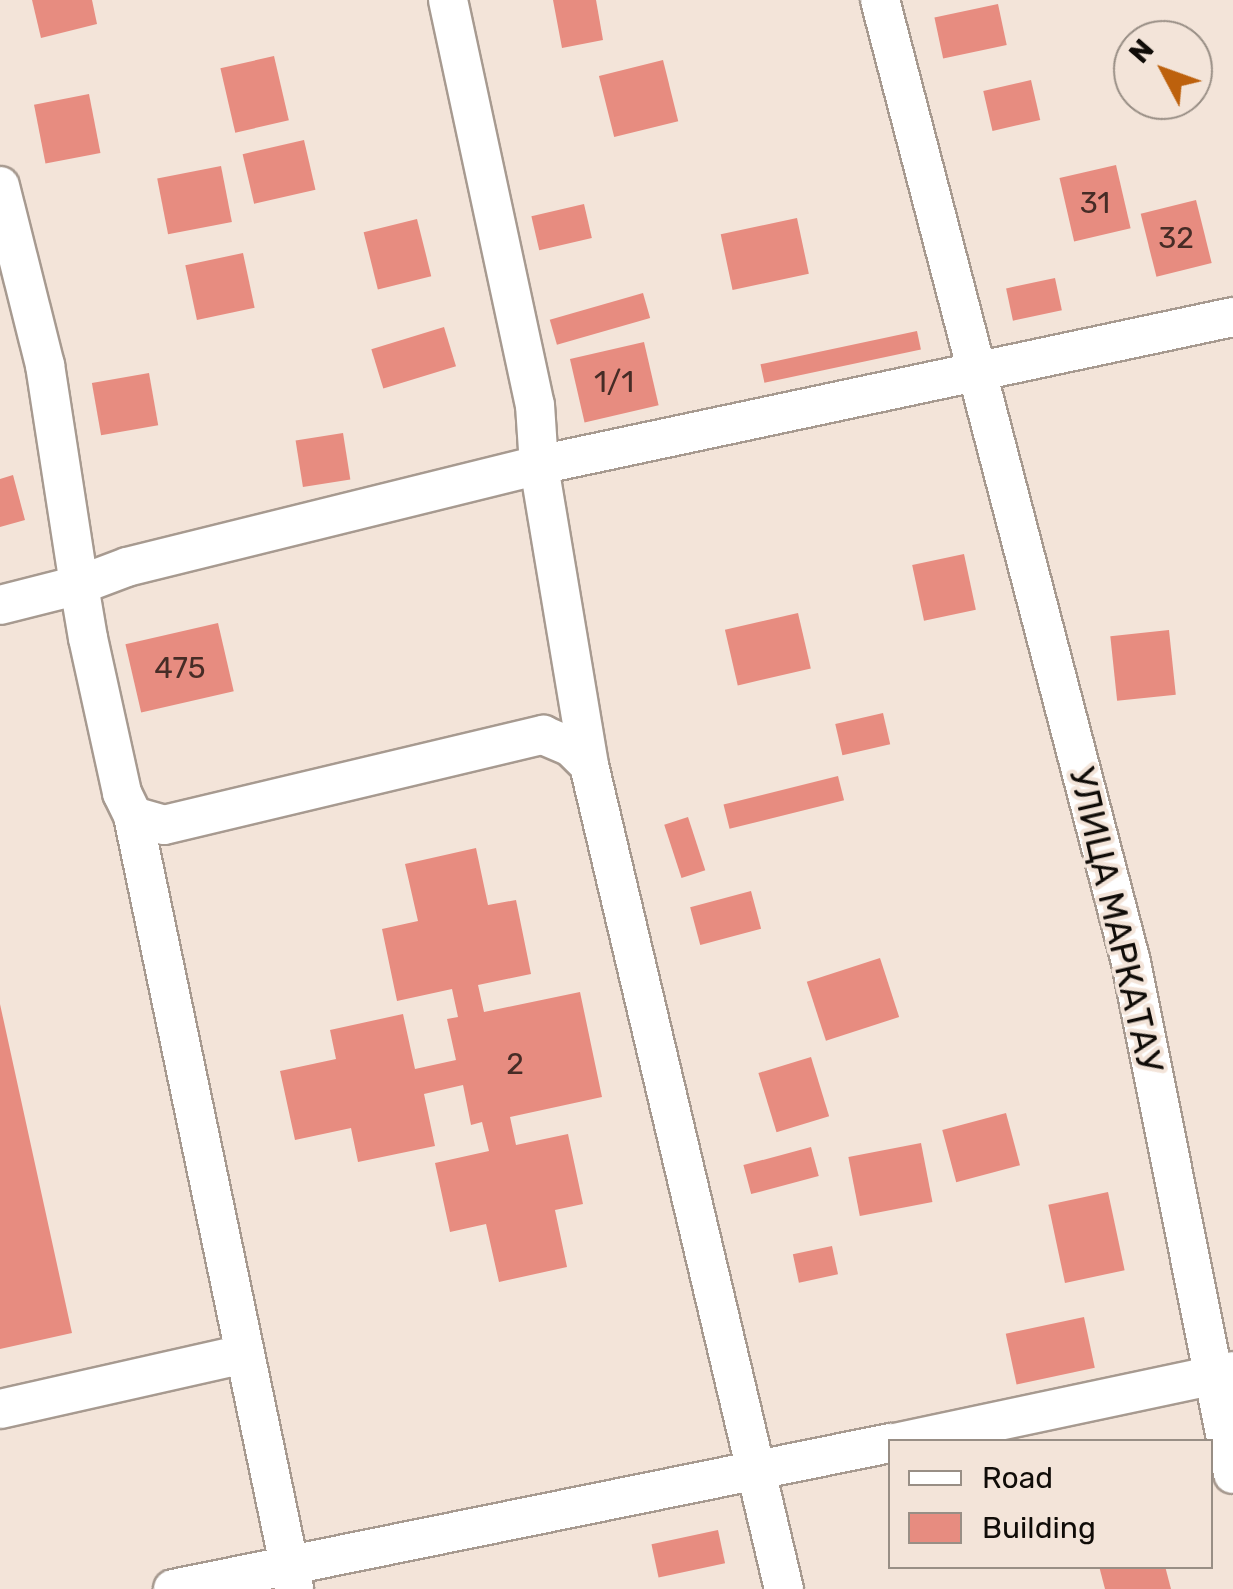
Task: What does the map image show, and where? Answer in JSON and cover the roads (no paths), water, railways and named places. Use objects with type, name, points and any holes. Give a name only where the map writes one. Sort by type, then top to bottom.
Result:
[{"type":"street","points":[[448,0],[535,405],[540,465],[589,765],[784,1589]]},
{"type":"street","name":"УЛИЦА МАРКАТАУ","points":[[880,0],[1131,962],[1222,1373],[1233,1474]]},
{"type":"street","points":[[0,186],[45,365],[79,585],[122,794],[133,816],[290,1577]]},
{"type":"street","points":[[0,605],[79,585],[126,567],[540,465],[1233,317]]},
{"type":"street","points":[[133,816],[164,826],[543,735],[571,747],[589,765]]},
{"type":"street","points":[[0,1409],[244,1354]]},
{"type":"street","points":[[914,1439],[1222,1373]]},
{"type":"street","points":[[173,1589],[290,1577],[888,1444]]}]
